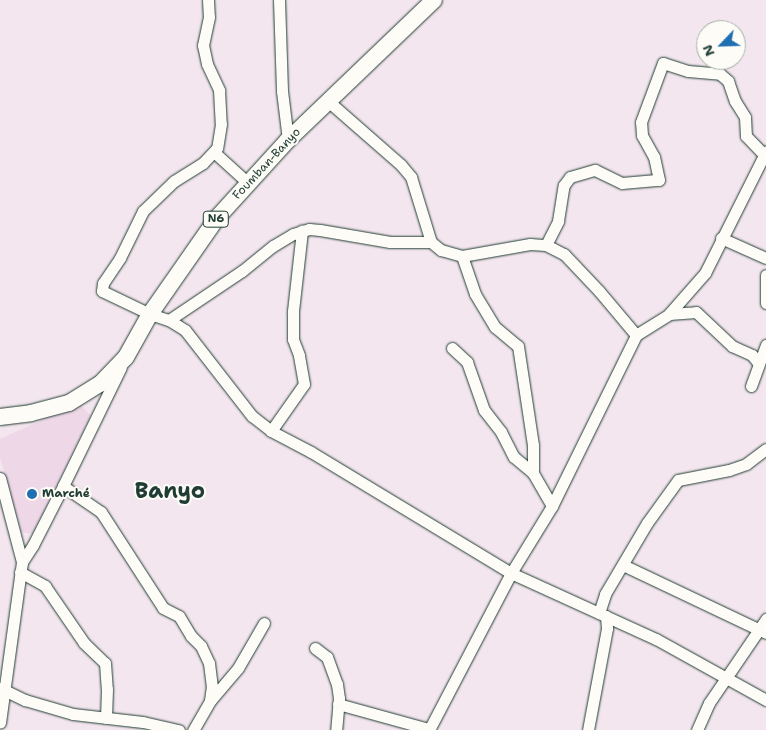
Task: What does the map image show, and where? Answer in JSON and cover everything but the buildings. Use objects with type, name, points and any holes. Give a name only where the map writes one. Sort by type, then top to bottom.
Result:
[{"type":"highway","name":"Foumban-Banyo","points":[[0,417],[31,413],[69,403],[100,384],[126,357],[150,314],[201,238],[248,183],[288,140],[434,0]]},
{"type":"street","points":[[208,0],[209,17],[203,45],[207,64],[218,90],[220,106],[219,142],[215,153],[174,180],[143,211],[120,258],[103,283],[101,288],[104,294],[150,314],[170,320],[185,330],[252,416],[272,431],[311,452],[511,573],[603,614],[726,676],[766,700]]},
{"type":"street","points":[[279,0],[282,91],[288,140]]},
{"type":"street","points":[[338,704],[429,730],[511,573],[552,506],[636,335],[669,314],[705,273],[765,154],[746,136],[745,117],[735,101],[728,81],[720,74],[688,70],[663,62],[640,122],[642,136],[654,157],[659,180],[622,183],[595,170],[570,177],[564,185],[558,221],[546,245]]},
{"type":"street","points":[[328,101],[401,165],[411,177],[431,242],[441,250],[462,256],[530,244],[546,245],[564,254],[600,291],[636,335]]},
{"type":"street","points":[[215,153],[248,183]]},
{"type":"street","points":[[170,320],[242,271],[273,246],[302,231],[309,229],[333,230],[390,242],[431,242]]},
{"type":"street","points":[[272,431],[304,384],[299,355],[293,339],[293,311],[302,231]]},
{"type":"street","points":[[721,238],[766,258]]},
{"type":"street","points":[[462,256],[475,294],[495,327],[518,346],[532,445],[533,473]]},
{"type":"street","points":[[766,275],[766,303]]},
{"type":"street","points":[[669,314],[696,312],[732,346],[752,355],[759,364]]},
{"type":"street","points":[[752,386],[766,345]]},
{"type":"street","points":[[452,348],[467,362],[484,410],[501,432],[514,457],[533,473],[552,506]]},
{"type":"street","points":[[0,722],[2,689],[21,567],[126,357]]},
{"type":"street","points":[[588,730],[607,628],[603,614],[605,594],[647,523],[678,480],[718,474],[746,464],[764,452]]},
{"type":"street","points":[[0,478],[21,567],[45,586],[84,642],[105,663],[108,689],[106,718]]},
{"type":"street","points":[[63,486],[100,512],[163,608],[179,616],[191,636],[201,646],[209,663],[212,686],[210,701]]},
{"type":"street","points":[[623,565],[762,631]]},
{"type":"street","points":[[697,730],[709,702],[726,676],[762,631],[766,619]]},
{"type":"street","points":[[192,730],[210,701],[238,668],[264,623]]},
{"type":"street","points":[[315,648],[324,654],[330,664],[337,684],[336,730]]},
{"type":"street","points":[[2,689],[24,700],[73,714],[143,722],[179,730]]},
{"type":"shaded area","name":"Marché","points":[[79,403],[91,416],[33,534],[21,532],[0,457],[0,439]]},
{"type":"place","name":"Marché","points":[[32,494]]},
{"type":"district","name":"Banyo","points":[[170,491]]}]
